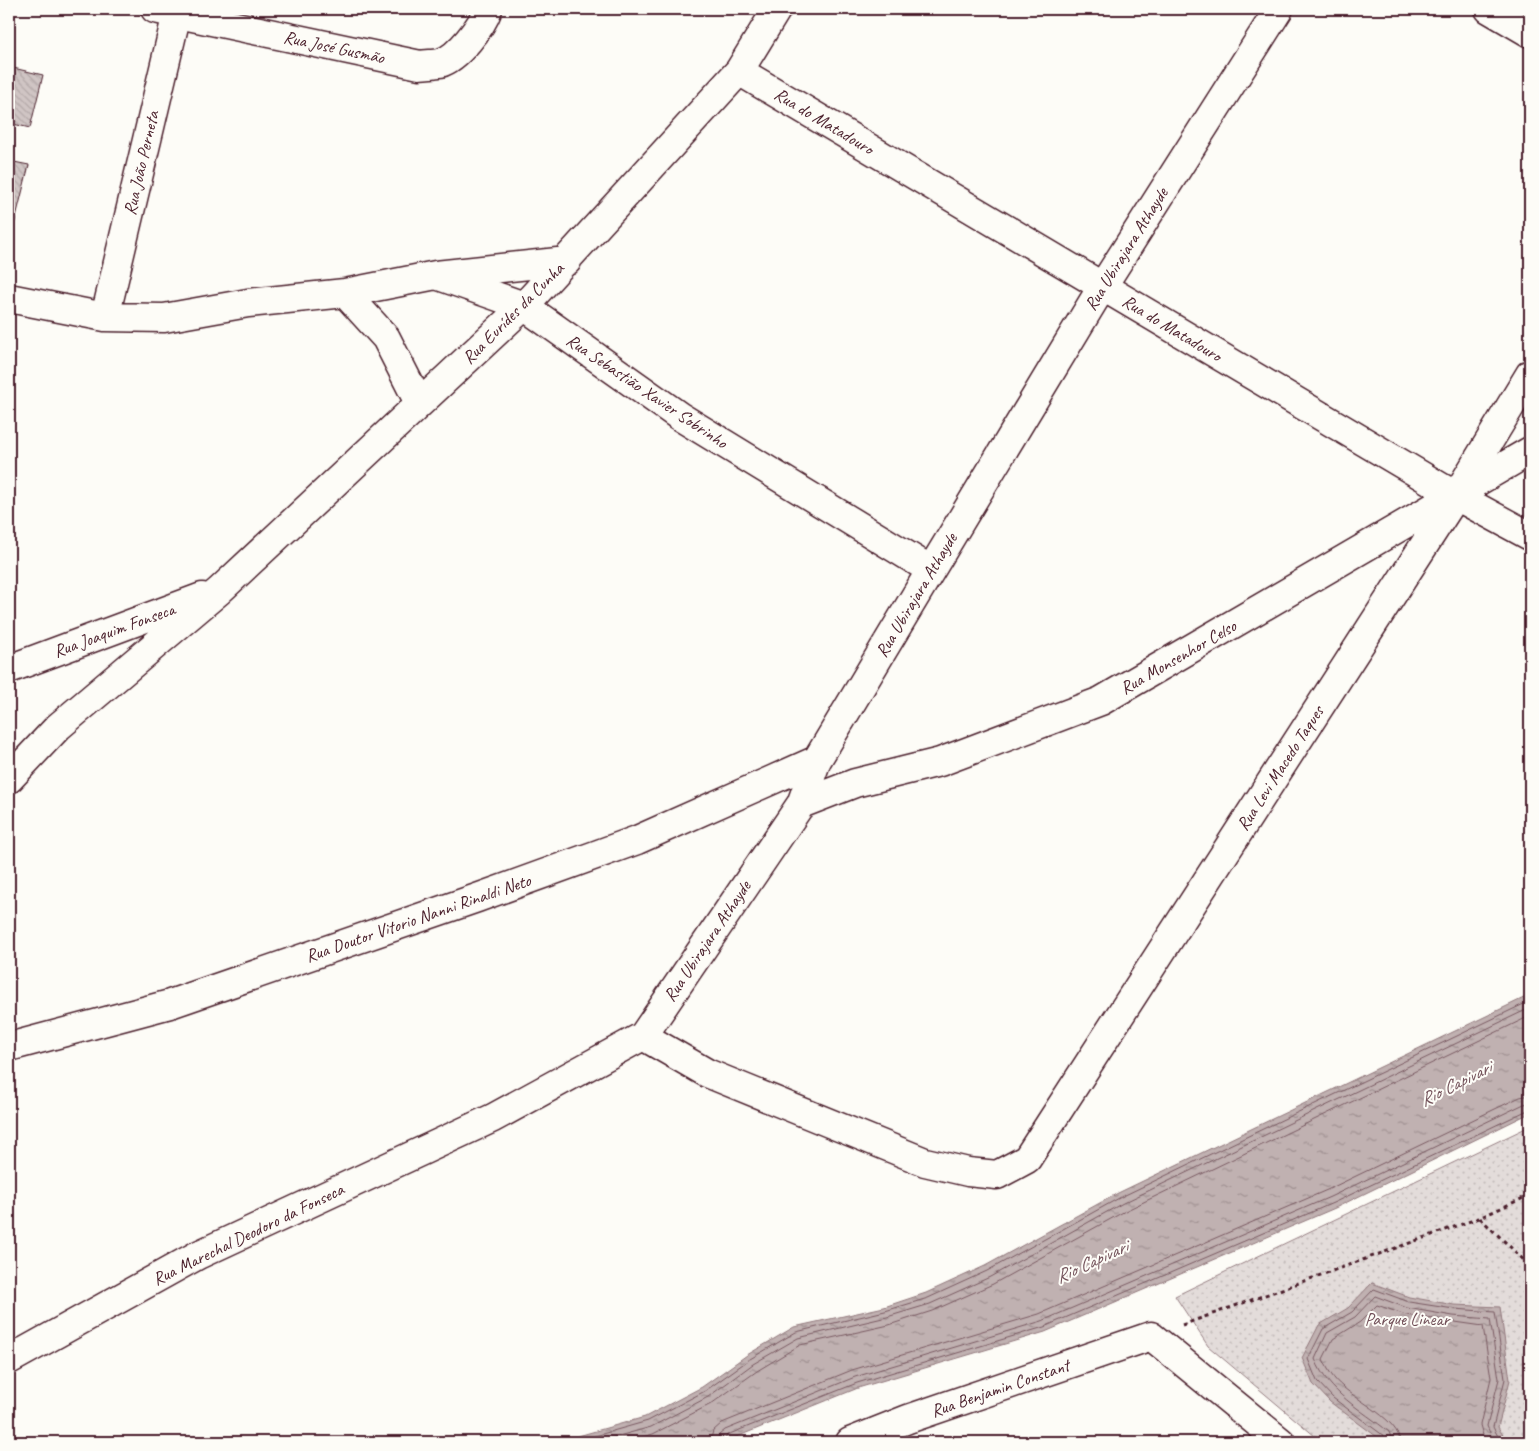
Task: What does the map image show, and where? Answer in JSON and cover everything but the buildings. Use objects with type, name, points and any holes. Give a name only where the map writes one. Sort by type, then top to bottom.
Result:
[{"type":"street","name":"Rua José Gusmão","points":[[170,10],[420,65],[441,62],[457,53],[485,17],[488,9]]},
{"type":"street","name":"Rua Eurídes da Cunha","points":[[9,779],[58,727],[220,591],[524,306],[739,71],[777,9]]},
{"type":"street","name":"Rua Ubirajara Athayde","points":[[494,1118],[643,1036],[801,804],[817,760],[931,570],[1102,287],[1279,9]]},
{"type":"street","points":[[1490,9],[1530,33]]},
{"type":"street","name":"Rua João Perneta","points":[[105,317],[170,10]]},
{"type":"street","name":"Rua do Matadouro","points":[[739,71],[1456,496],[1530,536]]},
{"type":"street","points":[[9,298],[105,317],[164,318],[248,303],[345,293],[436,275],[567,261]]},
{"type":"street","name":"Rua Sebastião Xavier Sobrinho","points":[[436,275],[524,306],[679,416],[931,570]]},
{"type":"street","points":[[345,293],[386,338],[419,403]]},
{"type":"street","name":"Rua Levi Macedo Taques","points":[[643,1036],[707,1072],[925,1162],[968,1172],[997,1175],[1026,1159],[1456,496],[1530,374]]},
{"type":"street","name":"Rua Monsenhor Celso","points":[[801,804],[856,783],[940,762],[1101,701],[1456,496],[1530,451]]},
{"type":"street","name":"Rua Joaquim Fonseca","points":[[9,668],[220,591]]},
{"type":"street","name":"Rua Doutor Vitorio Nanni Rinaldi Neto","points":[[9,1047],[170,1004],[486,895],[637,840],[817,760]]},
{"type":"street","name":"Rua Marechal Deodoro da Fonseca","points":[[9,1360],[198,1255],[494,1118]]},
{"type":"street","points":[[1151,1336],[1281,1442]]},
{"type":"street","name":"Rua Benjamin Constant","points":[[850,1442],[908,1419],[1151,1336]]},
{"type":"path","points":[[1151,1336],[1479,1218],[1530,1195]]},
{"type":"path","points":[[1479,1218],[1530,1266]]},
{"type":"green space","name":"Parque Linear","points":[[1530,1126],[1530,1442],[1322,1442],[1208,1346],[1175,1296]]},
{"type":"water","name":"Rio Capivari","points":[[1530,995],[1530,1113],[1335,1208],[1045,1332],[858,1388],[724,1442],[557,1442],[645,1417],[702,1387],[747,1355],[794,1327],[884,1307],[926,1293],[985,1266],[1118,1193]]},
{"type":"water","points":[[1372,1283],[1409,1297],[1454,1305],[1500,1307],[1510,1380],[1498,1427],[1507,1442],[1384,1442],[1330,1402],[1313,1384],[1302,1358],[1319,1325],[1348,1308]]}]
